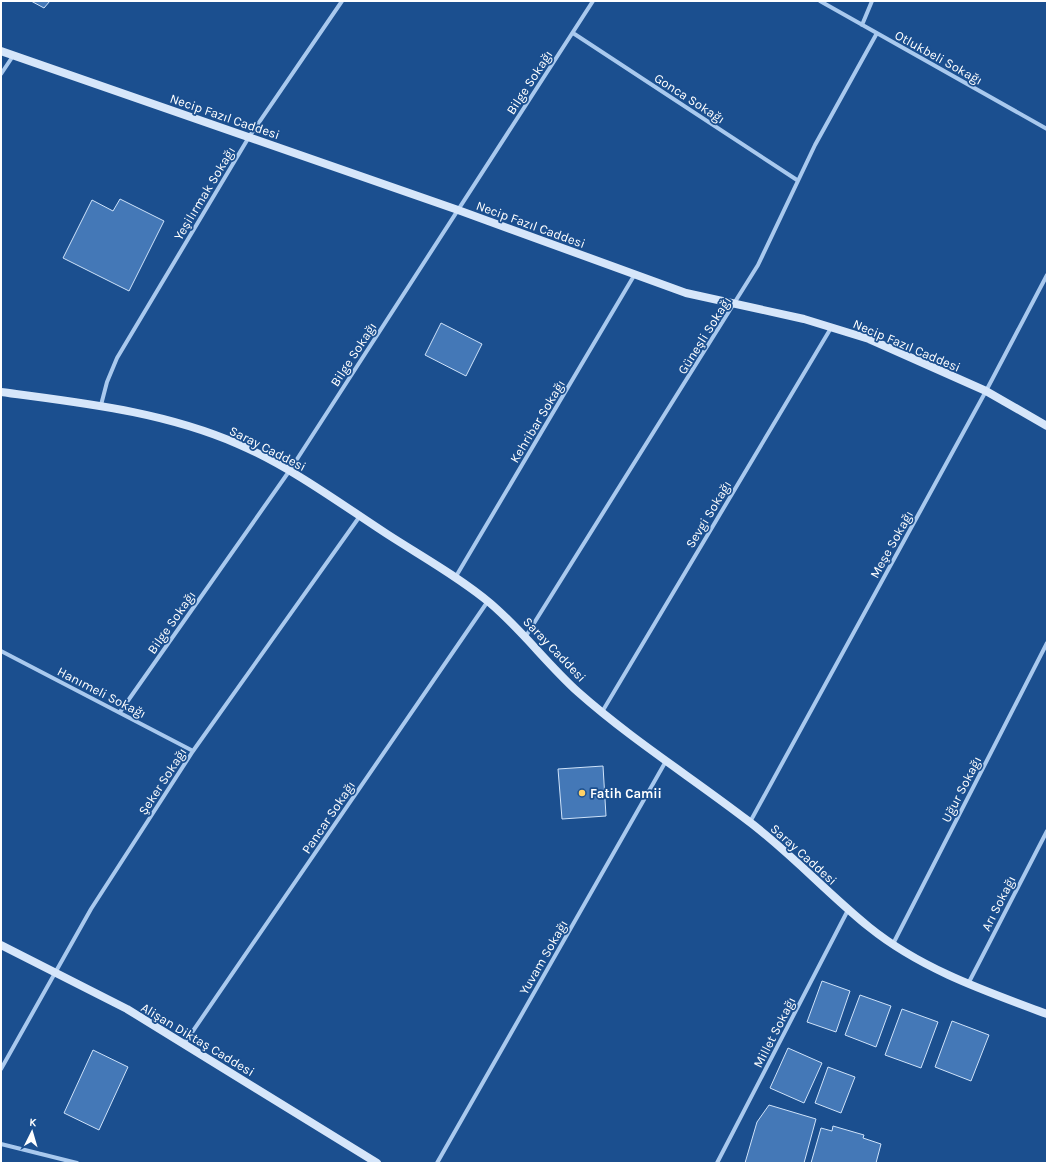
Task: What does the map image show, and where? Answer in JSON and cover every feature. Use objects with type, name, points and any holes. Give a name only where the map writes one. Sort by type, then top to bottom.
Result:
[{"type":"street","name":"Yeşilırmak Sokağı","points":[[101,405],[107,382],[117,358],[249,137],[342,1]]},
{"type":"street","name":"Bilge Sokağı","points":[[120,712],[290,470],[593,1]]},
{"type":"street","name":"Otlukbeli Sokağı","points":[[820,1],[1047,129]]},
{"type":"street","points":[[862,24],[872,1]]},
{"type":"street","name":"Gonca Sokağı","points":[[573,33],[797,180]]},
{"type":"street","name":"Güneşli Sokağı","points":[[526,636],[735,305],[758,265],[797,180],[877,33]]},
{"type":"street","name":"Necip Fazıl Caddesi","points":[[1,51],[458,210],[686,293],[804,319],[869,339],[986,392],[1047,426]]},
{"type":"street","points":[[1,74],[13,56]]},
{"type":"street","name":"Kehribar Sokağı","points":[[455,579],[635,274]]},
{"type":"street","name":"Meşe Sokağı","points":[[750,822],[986,392],[1047,275]]},
{"type":"street","name":"Sevgi Sokağı","points":[[602,712],[832,327]]},
{"type":"street","name":"Saray Caddesi","points":[[1,392],[101,405],[188,425],[238,444],[290,470],[488,601],[526,636],[575,689],[602,712],[666,761],[750,822],[871,929],[920,962],[968,984],[1047,1014]]},
{"type":"street","name":"Şeker Sokağı","points":[[1,1069],[91,909],[194,751],[360,516]]},
{"type":"street","name":"Pancar Sokağı","points":[[184,1044],[488,601]]},
{"type":"street","name":"Uğur Sokağı","points":[[893,944],[1047,643]]},
{"type":"street","name":"Hanımeli Sokağı","points":[[1,651],[194,751]]},
{"type":"street","name":"Yuvam Sokağı","points":[[437,1163],[666,761]]},
{"type":"street","name":"Arı Sokağı","points":[[968,984],[1047,831]]},
{"type":"street","name":"Millet Sokağı","points":[[717,1163],[849,910]]},
{"type":"street","name":"Alişan Diktaş Caddesi","points":[[1,945],[55,971],[127,1009],[377,1163]]},
{"type":"street","points":[[1,1144],[77,1163]]},
{"type":"building","points":[[31,1],[50,1],[44,8]]},
{"type":"building","points":[[120,199],[164,221],[129,291],[63,258],[92,200],[113,211]]},
{"type":"building","points":[[441,323],[482,344],[466,376],[425,355]]},
{"type":"building","name":"Fatih Camii","points":[[603,766],[606,816],[562,819],[558,769]]},
{"type":"building","points":[[822,981],[850,991],[836,1032],[807,1022]]},
{"type":"building","points":[[860,995],[891,1006],[876,1047],[845,1035]]},
{"type":"building","points":[[902,1009],[938,1022],[921,1068],[885,1055]]},
{"type":"building","points":[[952,1021],[989,1035],[971,1081],[935,1067]]},
{"type":"building","points":[[788,1048],[822,1063],[804,1103],[770,1088]]},
{"type":"building","points":[[93,1050],[128,1067],[99,1130],[64,1113]]},
{"type":"building","points":[[828,1067],[855,1077],[841,1113],[815,1103]]},
{"type":"building","points":[[769,1105],[816,1119],[804,1163],[745,1163],[757,1122]]},
{"type":"building","points":[[833,1126],[864,1135],[863,1138],[881,1144],[876,1163],[811,1163],[821,1128],[832,1131]]},
{"type":"place","name":"Fatih Camii","points":[[582,793]]}]
